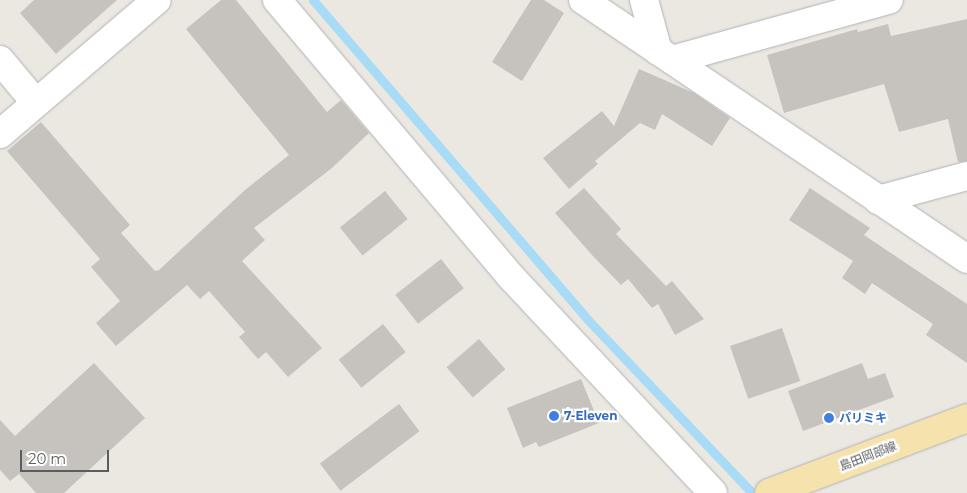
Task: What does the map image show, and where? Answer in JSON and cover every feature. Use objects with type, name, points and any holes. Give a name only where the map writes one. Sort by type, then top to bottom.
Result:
[{"type":"main road","name":"島田岡部線","points":[[769,493],[967,418]]},
{"type":"street","points":[[0,134],[158,0]]},
{"type":"street","points":[[277,0],[512,278],[713,493]]},
{"type":"street","points":[[583,0],[967,259]]},
{"type":"street","points":[[644,0],[665,56]]},
{"type":"street","points":[[665,56],[888,0]]},
{"type":"street","points":[[0,60],[36,103]]},
{"type":"street","points":[[878,200],[967,176]]},
{"type":"building","points":[[34,0],[117,0],[56,54],[20,13]]},
{"type":"building","points":[[221,0],[236,0],[327,112],[341,100],[369,133],[332,168],[254,228],[265,240],[242,261],[322,348],[288,377],[266,352],[258,359],[239,337],[245,332],[209,291],[200,299],[187,285],[116,346],[96,323],[120,301],[91,267],[100,259],[7,151],[41,122],[130,225],[121,233],[155,271],[159,270],[245,190],[289,155],[186,29]]},
{"type":"building","points":[[531,0],[544,0],[564,13],[522,81],[492,62]]},
{"type":"building","points":[[967,19],[967,161],[958,162],[948,119],[899,132],[884,84],[784,113],[767,55],[857,29],[858,32],[888,24],[891,36]]},
{"type":"building","points":[[639,69],[694,93],[730,118],[712,146],[662,114],[655,130],[640,123],[595,161],[598,164],[569,189],[543,158],[602,111],[614,126]]},
{"type":"building","points":[[584,188],[621,229],[616,234],[666,286],[672,281],[704,319],[675,335],[658,304],[652,308],[628,279],[621,285],[592,255],[555,213]]},
{"type":"building","points":[[810,188],[870,228],[864,235],[967,304],[967,363],[926,335],[933,324],[872,283],[865,294],[842,278],[853,261],[789,220]]},
{"type":"building","points":[[385,191],[408,219],[363,255],[340,228]]},
{"type":"building","points":[[441,259],[464,288],[418,324],[395,295]]},
{"type":"building","points":[[383,324],[406,352],[361,388],[339,360]]},
{"type":"building","points":[[782,328],[800,381],[748,399],[730,346]]},
{"type":"building","points":[[479,339],[505,369],[473,397],[447,367]]},
{"type":"building","points":[[94,363],[145,418],[64,493],[36,493],[19,474],[10,481],[0,470],[0,420],[15,436]]},
{"type":"building","points":[[862,363],[868,379],[885,373],[894,397],[803,431],[788,391]]},
{"type":"building","points":[[581,379],[599,423],[539,447],[536,442],[523,448],[507,408]]},
{"type":"building","points":[[399,404],[419,431],[340,491],[320,464]]},
{"type":"waterway","points":[[313,0],[589,321],[752,493]]},
{"type":"place","name":"7-Eleven","points":[[554,416]]},
{"type":"place","name":"パリミキ","points":[[829,418]]}]
